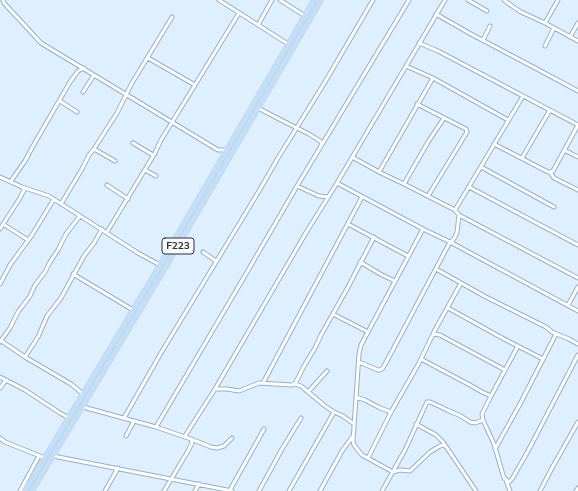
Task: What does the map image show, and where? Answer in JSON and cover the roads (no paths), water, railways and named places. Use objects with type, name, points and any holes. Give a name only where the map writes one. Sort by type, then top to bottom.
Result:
[{"type":"main road","name":"F223","points":[[26,491],[26,484],[45,458],[70,418],[314,0]]},
{"type":"main road","name":"F223","points":[[32,491],[322,0]]},
{"type":"main road","points":[[207,184],[212,187]]},
{"type":"main road","points":[[65,424],[70,427]]},
{"type":"street","points":[[3,0],[4,3],[38,40],[218,150],[226,150]]},
{"type":"street","points":[[219,0],[288,44]]},
{"type":"street","points":[[258,25],[272,0]]},
{"type":"street","points":[[280,0],[305,16]]},
{"type":"street","points":[[124,418],[161,353],[373,0]]},
{"type":"street","points":[[156,427],[322,143],[409,0]]},
{"type":"street","points":[[185,436],[215,389],[306,231],[337,183],[445,0]]},
{"type":"street","points":[[468,0],[487,11]]},
{"type":"street","points":[[504,0],[517,9],[578,41]]},
{"type":"street","points":[[545,23],[558,0]]},
{"type":"street","points":[[107,232],[239,12]]},
{"type":"street","points":[[436,14],[482,40],[578,90]]},
{"type":"street","points":[[61,204],[90,154],[117,113],[132,83],[172,17]]},
{"type":"street","points":[[570,37],[578,23]]},
{"type":"street","points":[[482,40],[490,26]]},
{"type":"street","points":[[545,46],[554,28]]},
{"type":"street","points":[[419,43],[438,51],[578,125],[553,171],[550,172]]},
{"type":"street","points":[[148,58],[195,85]]},
{"type":"street","points":[[406,66],[433,78],[508,120]]},
{"type":"street","points":[[11,181],[24,163],[70,82],[78,71],[84,68]]},
{"type":"street","points":[[83,92],[94,75]]},
{"type":"street","points":[[379,172],[433,78]]},
{"type":"street","points":[[454,210],[523,96]]},
{"type":"street","points":[[60,100],[77,112]]},
{"type":"street","points":[[417,104],[466,129],[467,132],[428,196]]},
{"type":"street","points":[[258,108],[310,134],[322,143]]},
{"type":"street","points":[[522,158],[550,110]]},
{"type":"street","points":[[404,184],[428,142],[444,118]]},
{"type":"street","points":[[133,143],[154,155]]},
{"type":"street","points":[[494,144],[550,172],[554,178],[578,190]]},
{"type":"street","points":[[94,149],[115,161]]},
{"type":"street","points":[[564,150],[578,157]]},
{"type":"street","points":[[352,157],[428,196],[454,210],[459,215],[578,278]]},
{"type":"street","points":[[481,167],[554,207]]},
{"type":"street","points":[[145,170],[156,176]]},
{"type":"street","points":[[0,177],[54,199],[138,253],[160,265]]},
{"type":"street","points":[[337,183],[578,311]]},
{"type":"street","points":[[107,185],[128,198]]},
{"type":"street","points":[[297,186],[320,196],[328,197]]},
{"type":"street","points":[[469,187],[578,245]]},
{"type":"street","points":[[0,228],[25,188]]},
{"type":"street","points":[[263,383],[362,197]]},
{"type":"street","points":[[0,284],[10,265],[54,199]]},
{"type":"street","points":[[359,362],[378,370],[383,368],[450,242],[457,232],[459,215]]},
{"type":"street","points":[[80,216],[66,234],[62,244],[45,272],[35,285],[30,296],[0,341],[71,384],[83,394]]},
{"type":"street","points":[[3,224],[28,240]]},
{"type":"street","points":[[348,224],[408,256]]},
{"type":"street","points":[[25,357],[42,330],[45,320],[61,298],[73,274],[102,229]]},
{"type":"street","points":[[423,229],[361,345],[359,354],[353,441],[354,445],[360,452],[393,472],[400,470],[410,471],[430,452],[440,446],[445,446]]},
{"type":"street","points":[[295,384],[374,237]]},
{"type":"street","points":[[203,252],[216,261]]},
{"type":"street","points":[[360,262],[395,281]]},
{"type":"street","points":[[436,269],[556,334],[578,344]]},
{"type":"street","points":[[73,274],[133,310]]},
{"type":"street","points":[[368,458],[391,412],[461,283]]},
{"type":"street","points":[[568,305],[578,287]]},
{"type":"street","points":[[448,308],[543,359]]},
{"type":"street","points":[[333,314],[368,332]]},
{"type":"street","points":[[433,334],[438,335],[505,370]]},
{"type":"street","points":[[495,449],[556,334]]},
{"type":"street","points":[[510,491],[503,475],[494,444],[482,416],[483,411],[518,346]]},
{"type":"street","points":[[506,480],[509,482],[512,479],[578,355]]},
{"type":"street","points":[[421,359],[491,396]]},
{"type":"street","points":[[308,392],[327,371]]},
{"type":"street","points":[[0,377],[25,390],[70,418]]},
{"type":"street","points":[[0,388],[6,380]]},
{"type":"street","points":[[215,389],[239,391],[254,384],[295,384],[301,386],[334,412],[343,416],[354,424]]},
{"type":"street","points":[[356,397],[391,412]]},
{"type":"street","points":[[382,491],[405,450],[426,404],[429,402],[470,422],[475,423],[483,420]]},
{"type":"street","points":[[83,407],[185,436],[211,447],[217,448],[224,446],[232,438]]},
{"type":"street","points":[[289,491],[334,412]]},
{"type":"street","points":[[259,491],[301,418]]},
{"type":"street","points":[[126,436],[134,421]]},
{"type":"street","points":[[540,491],[578,422]]},
{"type":"street","points":[[416,424],[436,435],[440,439],[476,491]]},
{"type":"street","points":[[574,429],[578,431]]},
{"type":"street","points":[[53,456],[231,491],[264,430]]},
{"type":"street","points":[[320,491],[342,451],[353,436]]},
{"type":"street","points":[[0,438],[5,442],[45,458]]},
{"type":"street","points":[[164,491],[188,451],[192,443],[191,439]]},
{"type":"street","points":[[20,491],[26,484],[39,456]]},
{"type":"street","points":[[105,491],[118,468]]},
{"type":"street","points":[[195,491],[198,484]]}]
